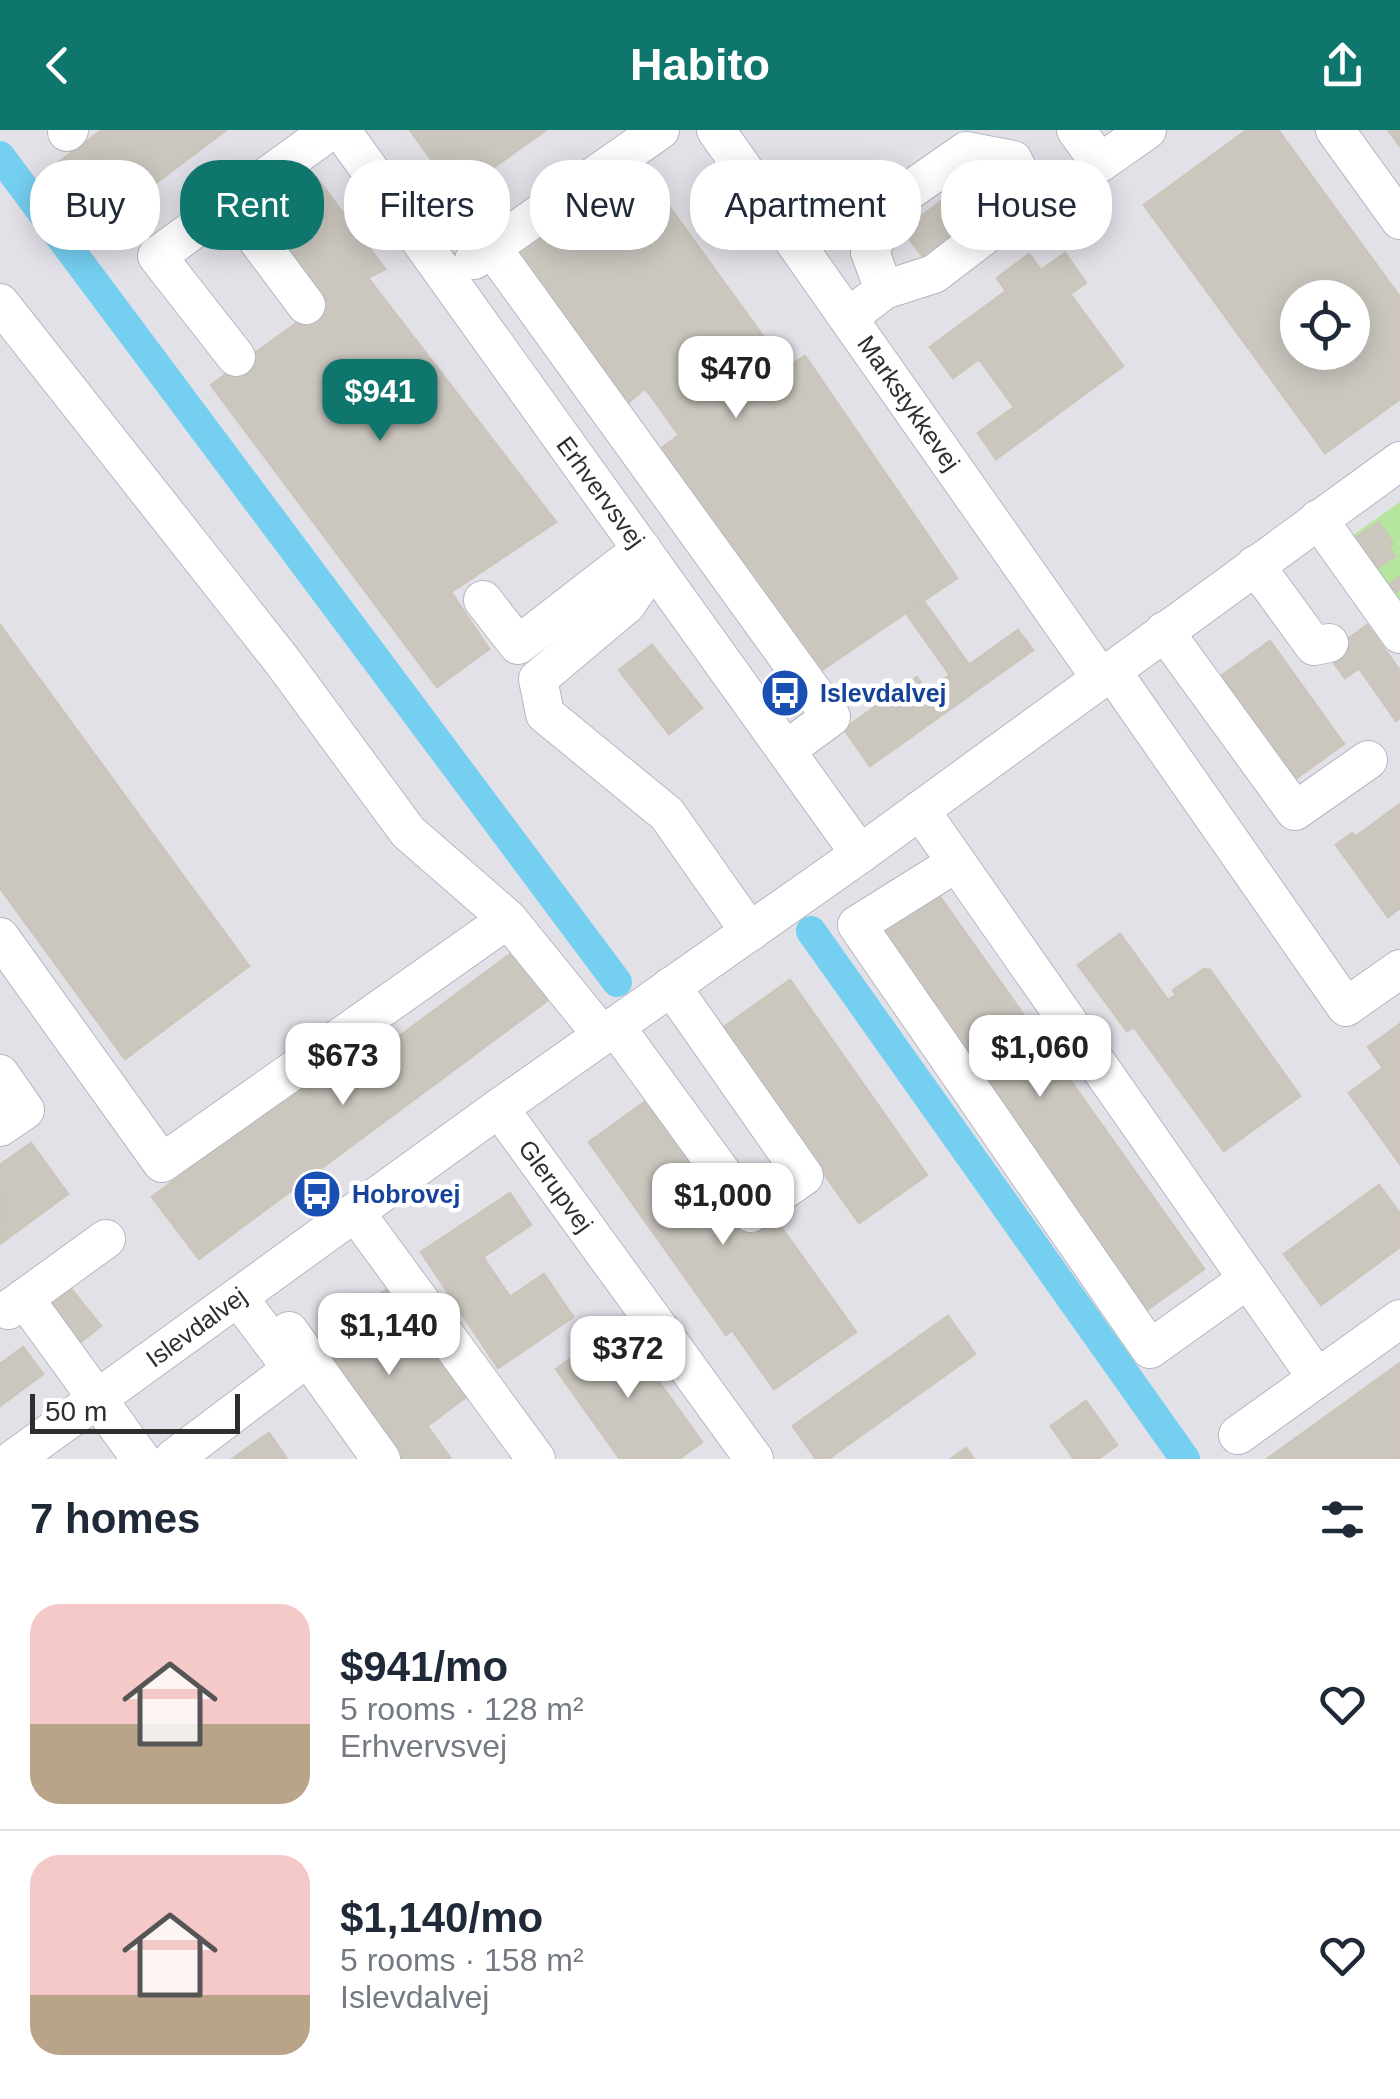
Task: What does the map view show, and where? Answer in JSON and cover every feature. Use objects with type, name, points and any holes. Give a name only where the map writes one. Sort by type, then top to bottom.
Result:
[{"type":"street","points":[[289,160],[330,130]]},
{"type":"street","name":"Erhvervsvej","points":[[341,130],[860,854]]},
{"type":"street","name":"Markstykkevej","points":[[716,130],[1346,1006],[1400,969]]},
{"type":"street","points":[[1076,130],[1100,163],[1147,130]]},
{"type":"street","points":[[1336,130],[1400,220]]},
{"type":"street","points":[[510,235],[656,131]]},
{"type":"street","points":[[180,239],[157,256],[236,358]]},
{"type":"street","points":[[265,250],[306,305]]},
{"type":"street","points":[[448,279],[489,250]]},
{"type":"street","points":[[493,250],[831,718],[786,750]]},
{"type":"street","points":[[848,317],[884,290]]},
{"type":"street","points":[[0,303],[282,662],[408,832],[508,919],[608,1030],[750,1213],[804,1176],[672,986]]},
{"type":"street","points":[[587,473],[630,440]]},
{"type":"street","name":"Islevdalvej","points":[[14,1459],[608,1030],[920,810],[1114,682],[1164,631],[1400,460]]},
{"type":"street","points":[[1318,519],[1400,634]]},
{"type":"street","points":[[484,600],[518,645],[648,557]]},
{"type":"street","points":[[648,557],[627,604],[538,679],[545,714],[666,814],[750,932]]},
{"type":"street","points":[[1255,565],[1314,646],[1329,643]]},
{"type":"street","points":[[1164,631],[1295,811],[1368,760]]},
{"type":"street","points":[[920,810],[1317,1378]]},
{"type":"street","points":[[956,863],[857,925],[1150,1349],[1248,1279]]},
{"type":"street","points":[[0,937],[162,1163],[508,919]]},
{"type":"street","points":[[0,1074],[25,1110],[0,1127]]},
{"type":"street","name":"Glerupvej","points":[[499,1108],[754,1459]]},
{"type":"street","points":[[355,1212],[536,1459]]},
{"type":"street","points":[[106,1239],[8,1310],[97,1399],[140,1459]]},
{"type":"street","points":[[173,1459],[292,1369],[246,1291]]},
{"type":"street","points":[[246,1291],[381,1459]]},
{"type":"street","points":[[1238,1435],[1400,1319]]},
{"type":"shaded area","points":[[0,130],[1400,130],[1400,502],[1353,535],[1400,601],[1400,1459],[0,1459]]},
{"type":"green space","points":[[1400,502],[1400,601],[1353,535]]},
{"type":"building","points":[[102,130],[226,130],[186,160],[180,160],[180,165],[160,180],[160,160],[62,160]]},
{"type":"building","points":[[410,130],[546,130],[504,160],[432,160]]},
{"type":"building","points":[[1247,130],[1278,130],[1400,297],[1400,399],[1325,453],[1144,205]]},
{"type":"building","points":[[1388,130],[1400,130],[1400,146]]},
{"type":"building","points":[[324,188],[344,214],[344,250],[371,250],[385,269],[368,278],[556,522],[451,592],[489,649],[437,687],[211,385],[327,301],[288,250],[324,250]]},
{"type":"building","points":[[941,201],[941,248],[925,260],[918,250],[921,250],[921,216]]},
{"type":"building","points":[[670,208],[690,235],[690,250],[701,250],[786,368],[805,356],[957,578],[813,676],[654,454],[679,435],[645,388],[625,406],[508,250],[530,233],[530,250],[670,250]]},
{"type":"building","points":[[1065,253],[1086,283],[1070,294],[1123,366],[996,459],[978,433],[1014,407],[979,359],[953,378],[930,347],[1006,291],[997,278],[1029,254],[1041,270]]},
{"type":"building","points":[[1379,522],[1393,544],[1388,547],[1395,556],[1377,568],[1355,538]]},
{"type":"building","points":[[1400,577],[1400,589],[1394,593],[1389,585]]},
{"type":"building","points":[[923,600],[969,665],[1018,630],[1033,650],[870,766],[844,729],[917,677],[927,692],[950,675],[906,613]]},
{"type":"building","points":[[0,625],[249,966],[125,1059],[0,888]]},
{"type":"building","points":[[1367,625],[1400,671],[1400,718],[1396,721],[1359,668],[1345,678],[1334,663],[1347,653],[1341,644]]},
{"type":"building","points":[[1270,641],[1344,744],[1291,782],[1217,679]]},
{"type":"building","points":[[652,645],[702,708],[669,734],[619,670]]},
{"type":"building","points":[[1400,804],[1400,908],[1388,917],[1336,845],[1352,833],[1355,837]]},
{"type":"building","points":[[935,890],[1204,1269],[1147,1310],[877,931]]},
{"type":"building","points":[[1120,934],[1168,1000],[1176,995],[1173,990],[1204,969],[1210,970],[1300,1096],[1224,1151],[1134,1027],[1127,1031],[1078,965]]},
{"type":"building","points":[[517,949],[552,997],[199,1259],[152,1197],[343,1055],[354,1070]]},
{"type":"building","points":[[790,980],[927,1175],[859,1223],[721,1029]]},
{"type":"building","points":[[1400,1024],[1400,1164],[1349,1093],[1383,1068],[1368,1047]]},
{"type":"building","points":[[653,1096],[753,1236],[776,1220],[856,1332],[774,1389],[732,1330],[726,1335],[589,1142]]},
{"type":"building","points":[[31,1143],[68,1194],[1,1243],[0,1165]]},
{"type":"building","points":[[1379,1185],[1400,1214],[1400,1247],[1321,1305],[1284,1254]]},
{"type":"building","points":[[510,1193],[531,1225],[483,1257],[510,1297],[544,1274],[573,1317],[498,1368],[421,1252]]},
{"type":"building","points":[[68,1285],[101,1326],[70,1350],[38,1306]]},
{"type":"building","points":[[387,1289],[466,1397],[427,1426],[451,1459],[388,1459],[306,1346]]},
{"type":"building","points":[[948,1316],[975,1354],[828,1459],[816,1459],[793,1426]]},
{"type":"building","points":[[618,1325],[702,1442],[679,1459],[620,1459],[556,1369]]},
{"type":"building","points":[[23,1347],[43,1374],[0,1406],[0,1364]]},
{"type":"building","points":[[1400,1363],[1400,1459],[1267,1459]]},
{"type":"building","points":[[1086,1401],[1117,1445],[1098,1459],[1074,1459],[1051,1426]]},
{"type":"building","points":[[269,1433],[287,1459],[232,1459]]},
{"type":"building","points":[[966,1448],[974,1459],[951,1459]]},
{"type":"waterway","points":[[0,156],[617,982]]},
{"type":"waterway","points":[[811,931],[1185,1459]]},
{"type":"place","name":"Islevdalvej","points":[[785,693]]},
{"type":"place","name":"Hobrovej","points":[[317,1194]]}]
